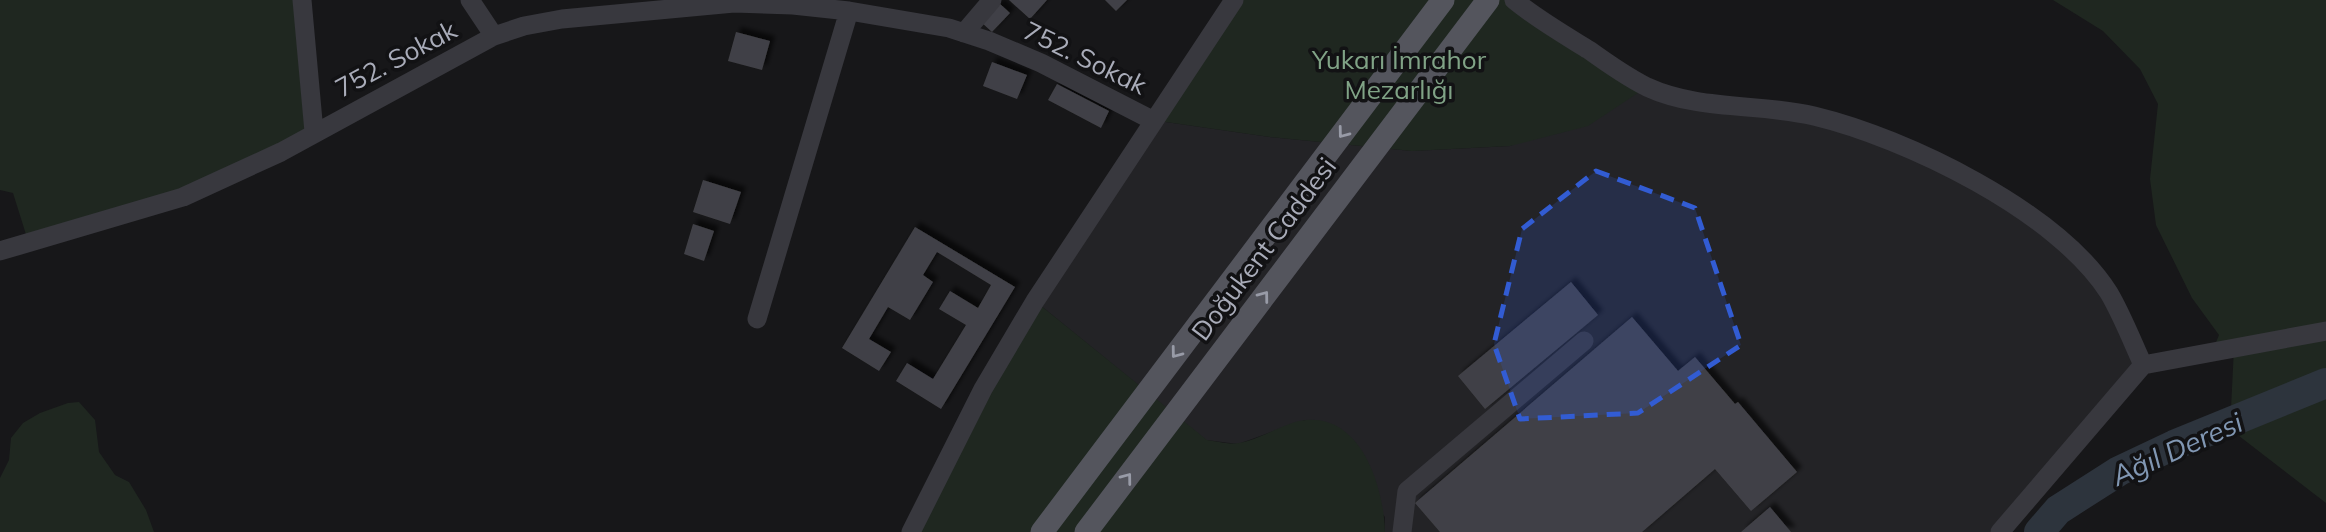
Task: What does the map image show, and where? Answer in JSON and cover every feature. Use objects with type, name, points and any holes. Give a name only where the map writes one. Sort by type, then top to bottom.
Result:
[{"type":"main road","name":"Doğukent Caddesi","points":[[1042,532],[1443,0]]},
{"type":"main road","name":"Doğukent Caddesi","points":[[1086,532],[1488,0]]},
{"type":"street","points":[[302,0],[314,132]]},
{"type":"street","points":[[470,0],[494,36]]},
{"type":"street","points":[[964,33],[992,0]]},
{"type":"street","points":[[911,532],[983,389],[1035,301],[1152,120],[1234,0]]},
{"type":"street","points":[[1514,0],[1647,87],[1706,103],[1813,116],[1866,132],[1933,159],[2021,210],[2073,250],[2109,293],[2143,365]]},
{"type":"street","name":"752. Sokak","points":[[0,251],[183,197],[281,152],[494,36],[524,26],[562,19],[734,2],[793,5],[916,21],[964,33],[1041,63],[1152,120]]},
{"type":"street","points":[[757,319],[849,11]]},
{"type":"street","points":[[2000,532],[2143,365],[2326,331]]},
{"type":"street","points":[[1402,532],[1407,491],[1584,341]]},
{"type":"highlighted area","points":[[1596,171],[1695,208],[1741,345],[1638,413],[1520,419],[1494,344],[1522,229]]},
{"type":"shaded area","points":[[1647,87],[1760,108],[1933,159],[2073,250],[2143,365],[2000,532],[1385,532],[1385,517],[1305,420],[1238,444],[1206,440],[1035,301],[1152,120],[1270,137],[1412,151],[1510,146]]},
{"type":"green space","points":[[0,0],[300,0],[309,131],[281,152],[29,244],[13,193],[0,190]]},
{"type":"green space","name":"Yukarı İmrahor Mezarlığı","points":[[1234,0],[1514,0],[1647,87],[1588,126],[1510,146],[1412,151],[1270,137],[1152,120]]},
{"type":"green space","points":[[2053,0],[2326,0],[2326,503],[2230,429],[2234,348],[2212,352],[2219,335],[2192,298],[2156,225],[2150,179],[2158,104],[2140,69],[2103,31]]},
{"type":"green space","points":[[1035,301],[1207,440],[1239,443],[1306,420],[1325,422],[1342,429],[1366,458],[1374,476],[1384,514],[1385,532],[911,532]]},
{"type":"green space","points":[[79,402],[95,420],[99,452],[115,475],[129,482],[146,510],[154,532],[0,532],[0,478],[9,460],[11,438],[23,423],[40,413]]},
{"type":"building","points":[[1009,0],[1047,0],[1030,19]]},
{"type":"building","points":[[1105,0],[1127,0],[1116,11]]},
{"type":"building","points":[[999,3],[1010,13],[992,32],[981,22]]},
{"type":"building","points":[[736,32],[770,41],[762,70],[728,61]]},
{"type":"building","points":[[992,62],[1027,75],[1017,99],[983,86]]},
{"type":"building","points":[[1057,84],[1109,111],[1101,128],[1048,100]]},
{"type":"building","points":[[703,180],[741,192],[730,224],[693,212]]},
{"type":"building","points":[[693,224],[714,231],[704,261],[684,254]]},
{"type":"building","points":[[915,227],[1015,287],[941,409],[896,381],[907,363],[933,379],[966,325],[939,309],[950,291],[978,308],[991,285],[937,252],[923,275],[933,282],[910,320],[888,307],[869,339],[891,352],[879,371],[842,348]]},
{"type":"building","points":[[1571,282],[1598,315],[1485,409],[1458,376]]},
{"type":"building","points":[[1632,317],[1678,371],[1695,357],[1735,404],[1738,402],[1797,472],[1751,511],[1715,469],[1642,532],[1440,532],[1415,503]]},
{"type":"building","points":[[1770,507],[1791,532],[1741,532]]},
{"type":"waterway","name":"Ağıl Deresi","points":[[2039,532],[2058,510],[2119,471],[2174,445],[2326,383]]}]
